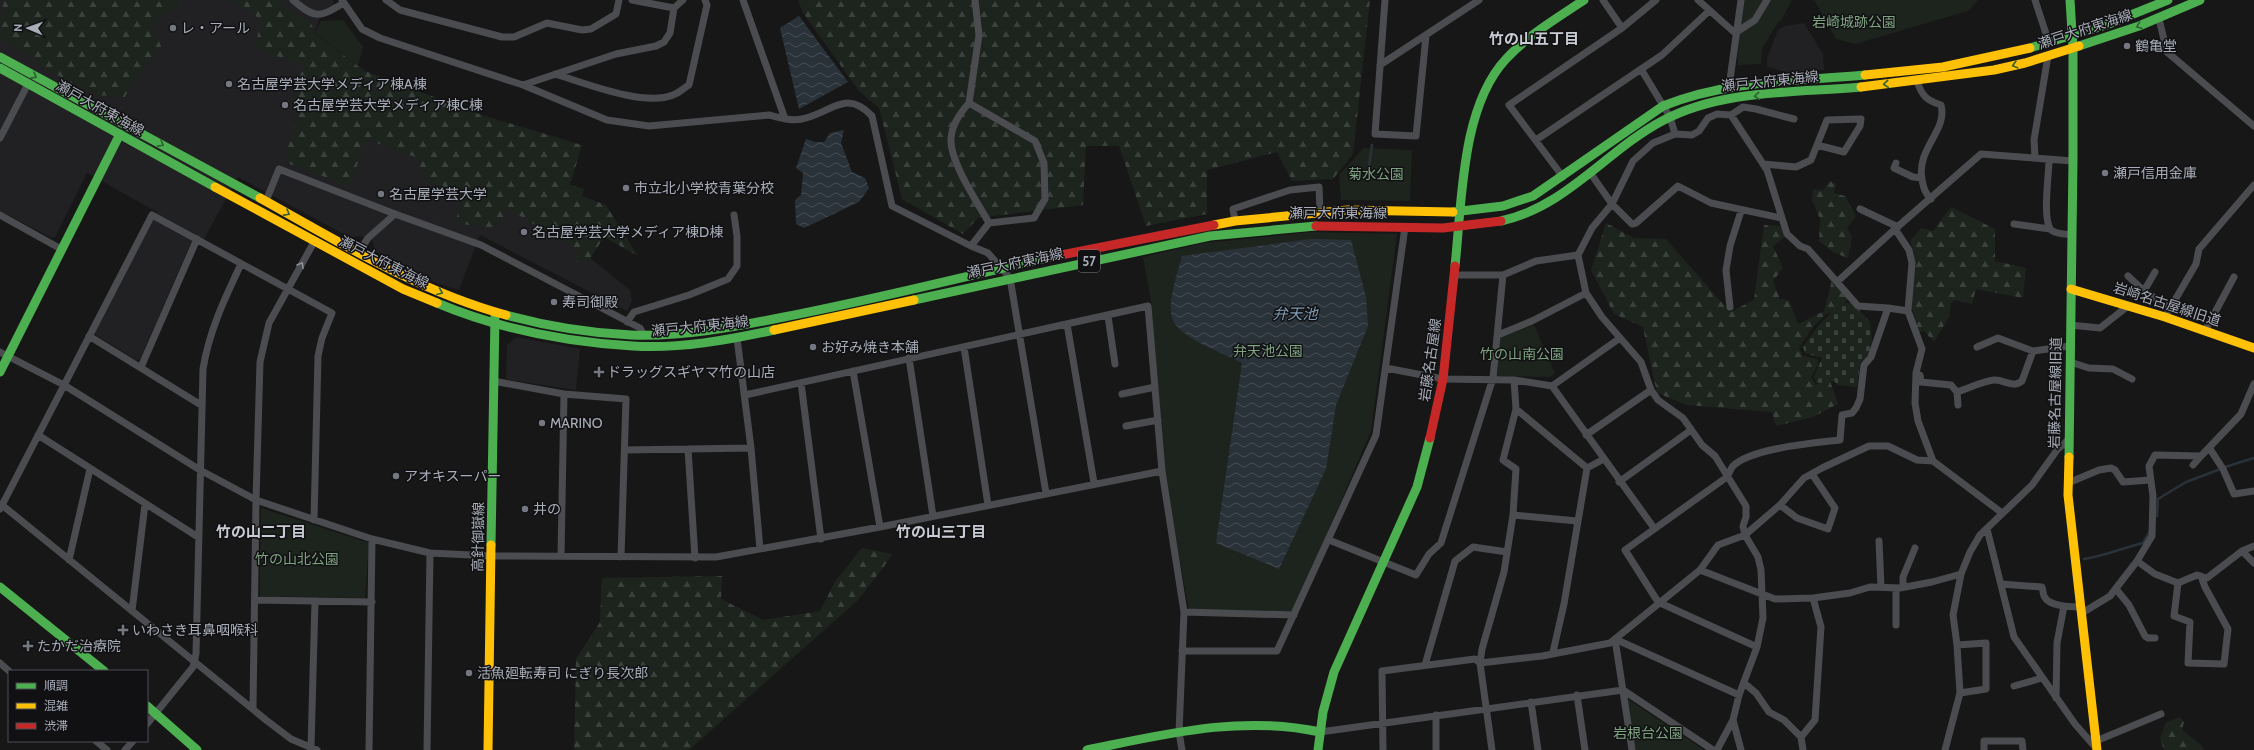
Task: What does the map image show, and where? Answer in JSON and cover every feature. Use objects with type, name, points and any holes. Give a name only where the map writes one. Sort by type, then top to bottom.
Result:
[{"type":"main road","name":"岩藤名古屋線","points":[[1318,750],[1320,732],[1334,672],[1416,487],[1424,464],[1443,379],[1455,275],[1460,212],[1469,141],[1476,113],[1488,85],[1504,61],[1529,39],[1584,0]]},
{"type":"main road","name":"岩藤名古屋線旧道","points":[[2070,0],[2073,34],[2073,161],[2068,483],[2096,746]]},
{"type":"main road","name":"瀬戸大府東海線","points":[[0,57],[408,279],[495,312],[541,324],[577,330],[644,335],[676,334],[732,327],[815,311],[1091,248],[1235,221],[1348,210],[1460,212],[1503,206],[1525,199],[1563,176],[1663,106],[1688,96],[1729,87],[1912,71],[1992,57],[2048,43],[2168,0]]},
{"type":"main road","name":"瀬戸大府東海線","points":[[0,68],[403,290],[466,315],[494,324],[536,334],[633,346],[678,345],[737,338],[912,302],[1010,278],[1210,236],[1283,228],[1459,228],[1507,220],[1541,207],[1591,174],[1654,126],[1670,117],[1727,98],[1917,81],[1996,70],[2048,56],[2159,19],[2200,0]]},
{"type":"main road","points":[[0,372],[4,354],[61,249],[120,134]]},
{"type":"main road","name":"岩崎名古屋線旧道","points":[[2071,289],[2165,317],[2254,348]]},
{"type":"main road","name":"高針御嶽線","points":[[488,750],[495,312]]},
{"type":"main road","points":[[0,586],[103,670]]},
{"type":"main road","points":[[148,707],[196,750]]},
{"type":"main road","points":[[1087,750],[1179,732],[1256,724],[1298,726],[1320,732]]},
{"type":"street","points":[[293,0],[306,12],[315,16],[324,15],[343,2],[362,29],[380,38],[523,85],[606,120],[649,126],[769,115],[785,119],[805,119],[849,102],[862,106],[872,116],[892,206],[988,253],[1010,278],[1021,333],[1046,493]]},
{"type":"street","points":[[386,0],[400,10],[502,37],[514,37],[547,23],[582,30],[591,29],[616,14],[619,0]]},
{"type":"street","points":[[632,0],[674,8]]},
{"type":"street","points":[[523,85],[616,54],[656,46],[664,42],[670,33],[674,8],[683,0]]},
{"type":"street","points":[[555,74],[625,95],[650,98],[673,95],[689,85],[707,5],[705,0]]},
{"type":"street","points":[[743,0],[785,119]]},
{"type":"street","points":[[975,0],[979,35],[969,103],[958,115],[951,139],[957,166],[989,223]]},
{"type":"street","points":[[1385,0],[1374,134],[1416,136],[1426,36]]},
{"type":"street","points":[[1380,65],[1479,0]]},
{"type":"street","points":[[1603,0],[1622,28]]},
{"type":"street","points":[[1563,176],[1509,105],[1622,28],[1656,0]]},
{"type":"street","points":[[1698,0],[1735,33]]},
{"type":"street","points":[[1729,87],[1735,33],[1741,0]]},
{"type":"street","points":[[1735,33],[1755,20],[1767,0]]},
{"type":"street","points":[[2034,0],[2048,43]]},
{"type":"street","points":[[1536,140],[1662,55],[1709,11]]},
{"type":"street","points":[[2159,19],[2167,52],[2254,126]]},
{"type":"street","points":[[2035,157],[2034,140],[2048,56]]},
{"type":"street","points":[[1641,69],[1670,117],[1675,134]]},
{"type":"street","points":[[1917,81],[1921,94],[1926,100],[1941,105],[1943,113],[1939,126],[1921,162],[1924,192],[1931,199]]},
{"type":"street","points":[[0,138],[28,84]]},
{"type":"street","points":[[969,103],[1035,141],[1044,163],[1045,199],[1034,218],[989,223],[971,246]]},
{"type":"street","points":[[1717,750],[1733,720],[1739,695],[1757,647],[1763,618],[1763,595],[1758,558],[1745,535],[1742,526],[1746,517],[1746,506],[1715,456],[1691,430],[1683,418],[1658,400],[1651,390],[1641,362],[1602,317],[1586,293],[1578,255],[1592,228],[1612,204],[1633,161],[1654,143],[1675,134],[1692,135],[1699,131],[1708,118],[1717,114],[1731,115],[1743,107],[1794,118]]},
{"type":"street","points":[[1731,115],[1763,164],[1772,184],[1787,234],[1800,246],[1808,250],[1858,306],[1908,311]]},
{"type":"street","points":[[1763,164],[1796,167],[1811,160],[1817,145],[1827,120],[1861,119],[1860,126],[1844,152],[1817,145]]},
{"type":"street","points":[[1837,282],[1981,154],[2073,161]]},
{"type":"street","points":[[2049,160],[2046,209],[2050,229]]},
{"type":"street","points":[[1896,163],[1894,168],[1913,177],[1922,178]]},
{"type":"street","points":[[266,201],[279,169],[395,214],[481,245],[640,328],[644,335]]},
{"type":"street","points":[[1591,174],[1612,204],[1632,224],[1636,223],[1678,186],[1711,203],[1741,211],[1781,218]]},
{"type":"street","points":[[2165,317],[2196,264],[2199,249],[2254,185]]},
{"type":"street","points":[[1235,221],[1233,209],[1290,190],[1319,187],[1320,212]]},
{"type":"street","points":[[1860,209],[1896,228],[1909,250],[1912,264],[1908,311],[1922,349],[1916,373],[1915,403],[1917,415],[1928,451],[1933,461],[2002,513]]},
{"type":"street","points":[[1730,307],[1726,270],[1730,246],[1741,211]]},
{"type":"street","points":[[359,252],[368,238],[395,214]]},
{"type":"street","points":[[0,215],[61,249]]},
{"type":"street","points":[[314,520],[318,356],[322,338],[332,313],[152,215],[1,507],[70,560],[291,739],[314,749],[315,601]]},
{"type":"street","points":[[627,322],[634,312],[689,295],[728,279],[737,266],[737,236],[734,215]]},
{"type":"street","points":[[2014,224],[2050,229],[2054,232],[2072,235]]},
{"type":"street","points":[[1182,651],[1277,651],[1376,435],[1404,227]]},
{"type":"street","points":[[141,367],[197,239]]},
{"type":"street","points":[[253,708],[256,600],[256,500],[260,362],[269,323],[287,288],[314,242]]},
{"type":"street","points":[[1455,275],[1503,275],[1536,261],[1578,255]]},
{"type":"street","points":[[148,723],[193,667],[195,662],[201,405],[207,346],[216,316],[241,264]]},
{"type":"street","points":[[2144,291],[2154,272]]},
{"type":"street","points":[[1329,540],[1416,576],[1429,554],[1441,543],[1493,378],[1503,275]]},
{"type":"street","points":[[2128,276],[2144,291],[2170,308]]},
{"type":"street","points":[[2205,331],[2234,277]]},
{"type":"street","points":[[1498,335],[1532,322],[1586,293]]},
{"type":"street","points":[[745,395],[1148,306],[1162,471],[1184,612],[1179,732],[1182,750]]},
{"type":"street","points":[[2070,325],[2100,328],[2128,306]]},
{"type":"street","points":[[1757,647],[1658,602],[1625,550],[1728,477],[1733,466],[1758,454],[1781,448],[1840,440],[1842,415],[1852,413],[1856,408],[1864,365],[1871,357],[1888,308]]},
{"type":"street","points":[[1108,316],[1115,364]]},
{"type":"street","points":[[1067,324],[1094,483]]},
{"type":"street","points":[[89,336],[201,405]]},
{"type":"street","points":[[737,338],[751,448],[760,549]]},
{"type":"street","points":[[1386,368],[1443,379],[1493,378],[1552,386],[1620,338]]},
{"type":"street","points":[[1977,347],[1998,338],[2033,351],[2070,346]]},
{"type":"street","points":[[964,347],[988,505]]},
{"type":"street","points":[[1957,392],[1995,380],[2008,384],[2018,384],[2022,381],[2033,351]]},
{"type":"street","points":[[4,354],[64,385],[200,470],[256,500],[372,539],[430,553],[492,556],[695,558],[821,539],[1094,483],[1162,471]]},
{"type":"street","points":[[909,358],[933,516]]},
{"type":"street","points":[[2070,362],[2089,368],[2113,369],[2132,379]]},
{"type":"street","points":[[854,371],[880,527]]},
{"type":"street","points":[[1916,373],[1920,375],[1921,382],[1947,384],[1953,386],[1957,392],[1958,405]]},
{"type":"street","points":[[1492,750],[1480,662],[1482,649],[1504,572],[1513,515],[1516,469],[1503,460],[1516,409],[1514,380]]},
{"type":"street","points":[[493,381],[564,394],[626,399],[621,557]]},
{"type":"street","points":[[801,383],[821,539]]},
{"type":"street","points":[[2193,465],[2210,449],[2241,414],[2254,384]]},
{"type":"street","points":[[1552,386],[1619,482],[1654,528]]},
{"type":"street","points":[[1122,394],[1155,388]]},
{"type":"street","points":[[1586,435],[1651,390]]},
{"type":"street","points":[[561,556],[564,394]]},
{"type":"street","points":[[1516,409],[1587,468]]},
{"type":"street","points":[[1126,426],[1158,420]]},
{"type":"street","points":[[1619,482],[1691,430]]},
{"type":"street","points":[[38,435],[198,537]]},
{"type":"street","points":[[1945,750],[1960,693],[1957,645],[1953,615],[1961,574],[1970,552],[1980,535],[1988,529],[2002,513],[2032,485],[2057,450],[2068,440]]},
{"type":"street","points":[[1382,750],[1382,671],[1475,659],[1480,662],[1542,656],[1553,652],[1610,643],[1658,602],[1700,570],[1718,545],[1745,535],[1780,504],[1804,478],[1869,446],[1888,446],[1917,460],[1933,461]]},
{"type":"street","points":[[624,450],[751,448]]},
{"type":"street","points":[[688,449],[695,558]]},
{"type":"street","points":[[2210,449],[2223,469],[2234,494],[2254,491]]},
{"type":"street","points":[[2001,584],[2042,587],[2044,597],[2049,601],[2081,610],[2100,603],[2116,589],[2137,561],[2152,536],[2153,496],[2149,466],[2155,455],[2202,456]]},
{"type":"street","points":[[1587,468],[1604,459]]},
{"type":"street","points":[[1553,652],[1564,604],[1587,468]]},
{"type":"street","points":[[2068,483],[2107,468],[2116,470],[2123,482],[2150,480]]},
{"type":"street","points":[[70,560],[90,469]]},
{"type":"street","points":[[1780,504],[1797,518],[1828,529],[1835,508],[1812,474]]},
{"type":"street","points":[[132,611],[145,504]]},
{"type":"street","points":[[1513,515],[1577,521]]},
{"type":"street","points":[[1988,529],[2014,638],[2090,743],[2096,746],[2161,714]]},
{"type":"street","points":[[369,750],[372,539]]},
{"type":"street","points":[[1879,541],[1881,587]]},
{"type":"street","points":[[2137,561],[2155,574],[2178,583],[2197,575],[2207,578],[2242,551],[2254,546]]},
{"type":"street","points":[[1425,665],[1455,561],[1473,547],[1507,552]]},
{"type":"street","points":[[1896,624],[1900,587],[1915,548]]},
{"type":"street","points":[[2242,551],[2254,563]]},
{"type":"street","points":[[427,750],[430,553]]},
{"type":"street","points":[[1700,570],[1775,599],[1813,598],[1881,587],[1900,587],[1932,582],[1961,574]]},
{"type":"street","points":[[2178,583],[2174,616],[2190,622],[2188,663],[2224,664],[2228,629],[2205,587],[2201,576]]},
{"type":"street","points":[[2116,589],[2129,605],[2145,636],[2148,638],[2155,638]]},
{"type":"street","points":[[1801,737],[1815,720],[1821,627],[1813,598]]},
{"type":"street","points":[[256,600],[372,602]]},
{"type":"street","points":[[2056,698],[2057,643],[2064,606]]},
{"type":"street","points":[[1184,612],[1294,615]]},
{"type":"street","points":[[1615,639],[1632,750]]},
{"type":"street","points":[[1615,639],[1739,695]]},
{"type":"street","points":[[1957,645],[1986,643],[1986,689],[1960,693]]},
{"type":"street","points":[[0,663],[8,670]]},
{"type":"street","points":[[2014,686],[2042,678]]},
{"type":"street","points":[[1744,683],[1756,693],[1769,712],[1784,720],[1801,737],[1803,750]]},
{"type":"street","points":[[1320,732],[1577,695],[1623,690],[1713,750]]},
{"type":"street","points":[[1577,695],[1585,750]]},
{"type":"street","points":[[1531,702],[1538,750]]},
{"type":"street","points":[[1436,715],[1436,750]]},
{"type":"street","points":[[1733,720],[1741,750]]},
{"type":"street","points":[[1984,750],[1984,741],[2022,741],[2023,750]]},
{"type":"street","points":[[97,742],[107,750]]},
{"type":"street","points":[[125,750],[132,742]]},
{"type":"shaded area","name":"名古屋学芸大学","points":[[0,0],[333,0],[334,5],[319,20],[306,57],[421,154],[559,233],[630,290],[632,301],[627,311],[480,235],[459,290],[434,282],[410,270],[375,251],[373,241],[359,236],[351,238],[238,177],[204,239],[191,243],[140,359],[136,360],[96,335],[95,332],[157,212],[87,173],[55,237],[52,238],[0,211]]},
{"type":"shaded area","points":[[1804,23],[1823,54],[1824,70],[1789,73],[1767,67],[1767,58],[1778,30],[1785,26]]},
{"type":"shaded area","points":[[517,337],[580,349],[576,390],[509,380],[506,378],[507,345]]},
{"type":"green space","points":[[4,0],[182,0],[155,23],[153,27],[161,46],[123,99],[99,95],[73,84],[0,38],[0,21]]},
{"type":"green space","points":[[229,0],[280,0],[296,15],[312,24],[314,33],[365,71],[482,115],[582,145],[570,185],[584,189],[582,196],[606,205],[638,256],[604,237],[588,262],[575,262],[579,250],[508,209],[498,225],[490,228],[455,223],[464,194],[425,182],[418,158],[366,139],[350,186],[284,162],[300,103],[291,99],[304,66],[255,48],[259,29],[257,16],[247,8]]},
{"type":"green space","points":[[798,0],[1370,0],[1353,154],[1333,179],[1292,181],[1277,152],[1207,170],[1207,214],[1146,226],[1119,146],[1086,146],[1083,205],[978,218],[963,234],[902,199],[879,108],[859,91],[803,13]]},
{"type":"green space","name":"岩崎城跡公園","points":[[1743,0],[1792,0],[1781,21],[1778,22],[1762,49],[1761,64],[1738,65],[1738,31]]},
{"type":"green space","name":"岩崎城跡公園","points":[[1814,0],[1978,0],[1968,11],[1855,44],[1836,39]]},
{"type":"green space","points":[[343,20],[363,47],[358,66],[315,33],[321,21]]},
{"type":"green space","name":"菊水公園","points":[[1364,148],[1412,150],[1410,201],[1341,200],[1339,175]]},
{"type":"green space","points":[[1830,181],[1836,184],[1834,193],[1845,196],[1856,216],[1847,228],[1852,237],[1848,258],[1835,253],[1819,241],[1820,219],[1812,200],[1813,189],[1823,190]]},
{"type":"green space","points":[[1951,207],[1995,229],[1995,261],[2026,268],[2023,298],[1976,289],[1972,304],[1955,300],[1951,303],[1949,317],[1934,342],[1924,331],[1919,332],[1913,314],[1911,300],[1914,257],[1910,241],[1921,228],[1933,231]]},
{"type":"green space","points":[[1606,223],[1634,238],[1666,239],[1730,312],[1754,300],[1764,225],[1780,226],[1785,237],[1773,246],[1783,268],[1773,281],[1780,299],[1789,300],[1798,324],[1824,311],[1832,280],[1848,299],[1836,312],[1826,314],[1813,327],[1799,348],[1803,356],[1818,359],[1818,364],[1811,377],[1816,385],[1829,378],[1838,404],[1813,417],[1776,426],[1772,412],[1687,405],[1657,393],[1643,327],[1614,314],[1591,270]]},
{"type":"green space","name":"弁天池公園","points":[[1313,232],[1397,234],[1371,431],[1292,615],[1189,610],[1164,474],[1151,301],[1143,257],[1204,243]]},
{"type":"green space","points":[[1845,303],[1853,303],[1870,322],[1872,341],[1869,353],[1860,363],[1857,387],[1838,385],[1834,381],[1817,383],[1814,377],[1822,358],[1805,353],[1803,347],[1821,323],[1832,312]]},
{"type":"green space","name":"竹の山南公園","points":[[1534,325],[1555,373],[1550,377],[1497,376],[1500,338]]},
{"type":"green space","name":"竹の山北公園","points":[[261,508],[369,543],[365,598],[260,596]]},
{"type":"green space","points":[[862,548],[892,554],[857,601],[689,750],[574,750],[576,659],[600,622],[602,578],[722,576],[721,599],[763,620],[820,611],[836,580]]},
{"type":"green space","name":"岩根台公園","points":[[1626,698],[1704,750],[1635,750]]},
{"type":"green space","points":[[2180,717],[2184,722],[2182,730],[2201,745],[2204,750],[2164,750],[2160,738],[2166,722]]},
{"type":"water","points":[[799,16],[848,82],[799,109],[780,28]]},
{"type":"water","points":[[844,130],[841,143],[852,172],[865,178],[869,188],[859,202],[804,228],[796,224],[795,200],[801,195],[803,173],[796,168],[806,139],[816,142],[824,142],[830,133]]},
{"type":"water","name":"弁天池","points":[[1311,239],[1351,240],[1366,297],[1368,326],[1336,405],[1326,469],[1279,569],[1216,543],[1242,363],[1185,334],[1173,320],[1171,306],[1182,256]]},
{"type":"waterway","points":[[1369,166],[1372,145]]},
{"type":"waterway","points":[[2225,467],[2254,458]]},
{"type":"waterway","points":[[2157,516],[2158,499],[2186,482],[2218,470]]},
{"type":"waterway","points":[[2084,559],[2143,543],[2150,531]]},
{"type":"traffic: fast","points":[[1455,266],[1466,156],[1480,103],[1491,79],[1506,59],[1524,42],[1543,27],[1584,0]]},
{"type":"traffic: fast","points":[[2069,457],[2073,161],[2073,48],[2070,0]]},
{"type":"traffic: fast","points":[[2030,48],[2106,25],[2168,0]]},
{"type":"traffic: fast","points":[[2079,46],[2139,26],[2200,0]]},
{"type":"traffic: fast","points":[[0,57],[260,198]]},
{"type":"traffic: fast","points":[[0,68],[215,187]]},
{"type":"traffic: fast","points":[[1453,212],[1503,206],[1533,196],[1663,106],[1687,97],[1737,86],[1865,75]]},
{"type":"traffic: fast","points":[[1501,221],[1524,214],[1546,204],[1585,177],[1642,133],[1662,121],[1685,111],[1709,103],[1759,94],[1861,87]]},
{"type":"traffic: fast","points":[[0,372],[120,134]]},
{"type":"traffic: fast","points":[[914,300],[1210,236],[1316,226]]},
{"type":"traffic: fast","points":[[506,315],[552,326],[600,333],[631,335],[689,333],[746,324],[817,310],[1046,258]]},
{"type":"traffic: fast","points":[[437,303],[484,320],[533,333],[608,344],[651,347],[686,345],[774,330]]},
{"type":"traffic: fast","points":[[491,545],[495,316]]},
{"type":"traffic: fast","points":[[1318,750],[1323,712],[1334,672],[1417,487],[1430,438]]},
{"type":"traffic: fast","points":[[0,587],[103,670]]},
{"type":"traffic: fast","points":[[148,707],[197,750]]},
{"type":"traffic: fast","points":[[1087,750],[1174,733],[1232,726],[1261,725],[1290,727],[1320,732]]},
{"type":"traffic: slow","points":[[1861,87],[1994,70],[2025,63],[2079,46]]},
{"type":"traffic: slow","points":[[1865,75],[1943,67],[2030,48]]},
{"type":"traffic: slow","points":[[215,187],[403,289],[437,303]]},
{"type":"traffic: slow","points":[[260,198],[349,248],[410,279],[473,305],[506,315]]},
{"type":"traffic: slow","points":[[1214,225],[1235,221],[1348,210],[1453,212]]},
{"type":"traffic: slow","points":[[2071,289],[2165,317],[2254,348]]},
{"type":"traffic: slow","points":[[774,330],[914,300]]},
{"type":"traffic: slow","points":[[2069,457],[2068,495],[2097,750]]},
{"type":"traffic: slow","points":[[488,750],[491,545]]},
{"type":"traffic: jam","points":[[1316,226],[1443,228],[1501,221]]},
{"type":"traffic: jam","points":[[1046,258],[1214,225]]},
{"type":"traffic: jam","points":[[1430,438],[1443,379],[1455,266]]},
{"type":"place","name":"レ・アール","points":[[173,28]]},
{"type":"place","name":"鶴亀堂","points":[[2127,46]]},
{"type":"place","name":"名古屋学芸大学メディア棟A棟","points":[[229,84]]},
{"type":"place","name":"名古屋学芸大学メディア棟C棟","points":[[285,105]]},
{"type":"place","name":"瀬戸信用金庫","points":[[2105,173]]},
{"type":"place","name":"市立北小学校青葉分校","points":[[626,188]]},
{"type":"place","name":"名古屋学芸大学","points":[[381,194]]},
{"type":"place","name":"名古屋学芸大学メディア棟D棟","points":[[524,232]]},
{"type":"place","name":"寿司御殿","points":[[554,302]]},
{"type":"place","name":"お好み焼き本舗","points":[[813,347]]},
{"type":"place","name":"ドラッグスギヤマ竹の山店","points":[[599,372]]},
{"type":"place","name":"MARINO","points":[[542,423]]},
{"type":"place","name":"アオキスーパー","points":[[396,476]]},
{"type":"place","name":"井の","points":[[525,509]]},
{"type":"place","name":"いわさき耳鼻咽喉科","points":[[123,630]]},
{"type":"place","name":"たかだ治療院","points":[[28,646]]},
{"type":"place","name":"活魚廻転寿司 にぎり長次郎","points":[[469,673]]},
{"type":"district","name":"竹の山五丁目","points":[[1534,39]]},
{"type":"district","name":"竹の山二丁目","points":[[261,532]]},
{"type":"district","name":"竹の山三丁目","points":[[941,532]]}]
